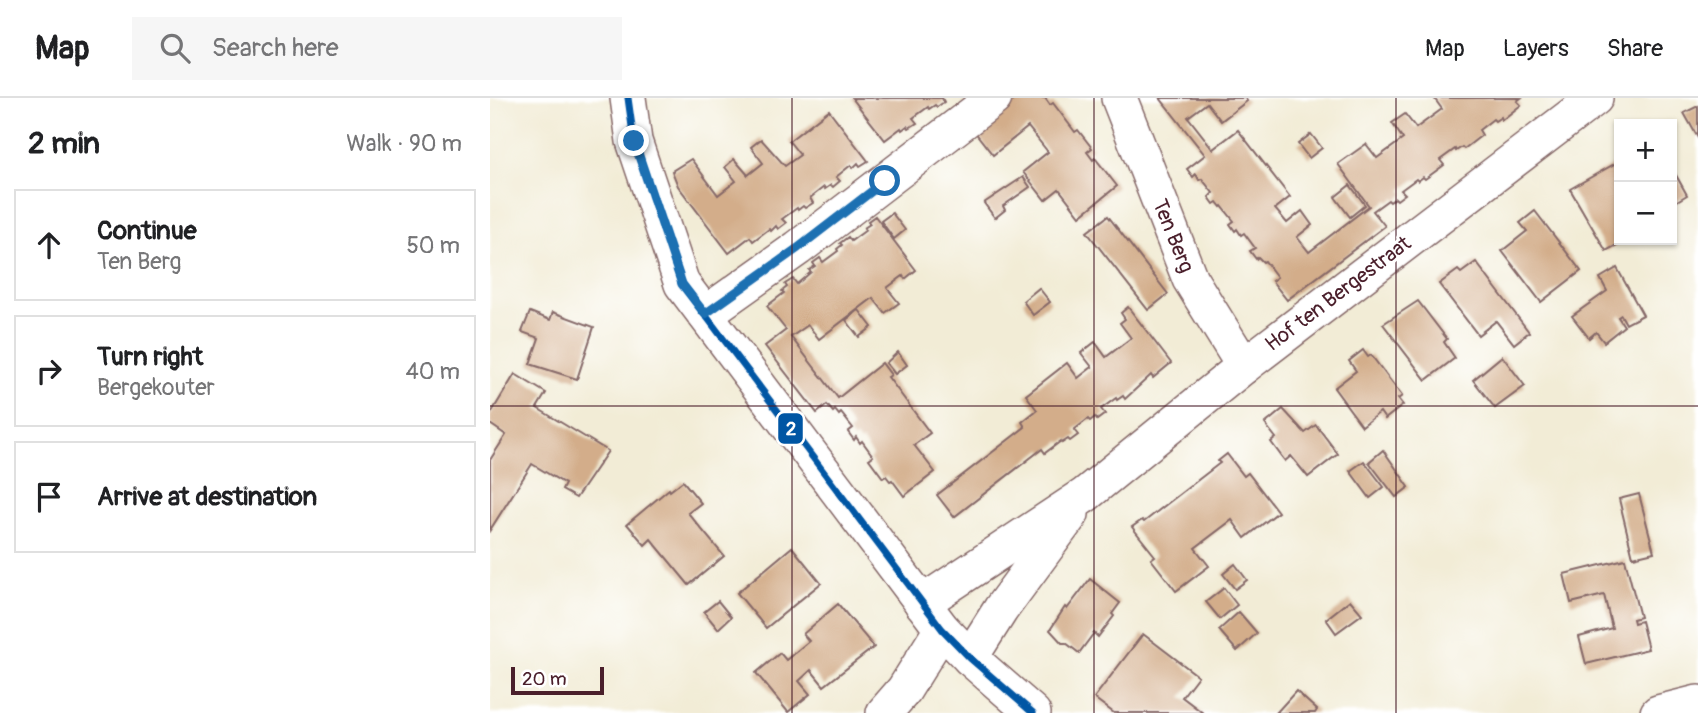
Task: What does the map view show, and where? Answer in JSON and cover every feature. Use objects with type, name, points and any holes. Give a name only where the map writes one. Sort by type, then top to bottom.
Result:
[{"type":"street","points":[[628,98],[634,141],[682,284],[932,616],[970,658],[1033,713]]},
{"type":"street","points":[[705,314],[809,240],[994,98]]},
{"type":"street","name":"Ten Berg","points":[[1119,98],[1190,279],[1244,366]]},
{"type":"street","name":"Hof ten Bergestraat","points":[[932,616],[1244,366],[1595,98]]},
{"type":"street","name":"Hof ten Bergestraat","points":[[970,658],[1001,609],[1085,495]]},
{"type":"street","points":[[884,713],[904,690],[932,616]]},
{"type":"street","points":[[1658,713],[1698,703]]},
{"type":"building","points":[[852,98],[942,98],[944,102],[937,107],[928,107],[913,118],[917,123],[909,128],[901,128],[885,140]]},
{"type":"building","points":[[1009,98],[1045,98],[1050,105],[1053,103],[1075,132],[1078,130],[1092,148],[1087,152],[1117,186],[1080,216],[1059,189],[1045,200],[1023,172],[1048,152],[1028,127],[993,155],[971,127]]},
{"type":"building","points":[[1160,98],[1245,98],[1247,101],[1221,121],[1207,103],[1188,117],[1213,149],[1238,130],[1290,197],[1275,209],[1287,223],[1302,211],[1312,225],[1297,237],[1309,252],[1369,206],[1338,164],[1366,144],[1377,158],[1403,139],[1392,123],[1405,114],[1416,128],[1442,109],[1434,98],[1521,98],[1517,101],[1521,105],[1502,120],[1501,117],[1495,121],[1493,119],[1479,130],[1482,135],[1464,149],[1455,149],[1440,160],[1444,165],[1425,179],[1416,179],[1401,190],[1405,194],[1397,200],[1388,200],[1373,211],[1385,226],[1287,300],[1272,281],[1277,277],[1265,261],[1258,257],[1256,259],[1250,251],[1255,248],[1244,233],[1241,235],[1237,229],[1235,231],[1230,224],[1234,221],[1222,206],[1217,202],[1214,204],[1209,197],[1213,193],[1202,179],[1199,180],[1196,174],[1193,177],[1187,169],[1205,155]]},
{"type":"building","points":[[1698,106],[1698,138],[1684,113]]},
{"type":"building","points":[[829,110],[868,161],[860,166],[858,163],[853,168],[851,165],[836,177],[840,181],[833,187],[824,187],[810,198],[813,203],[805,208],[797,208],[782,219],[786,223],[778,229],[776,226],[771,231],[769,229],[753,241],[750,237],[729,253],[678,186],[672,171],[691,159],[718,195],[736,181],[725,167],[734,159],[748,175],[763,163],[751,147],[761,139],[785,166],[800,155],[789,141]]},
{"type":"building","points":[[1311,134],[1322,148],[1309,158],[1298,144]]},
{"type":"building","points":[[1614,164],[1614,245],[1617,245],[1606,251],[1570,189]]},
{"type":"building","points":[[1023,177],[1030,187],[1003,206],[1005,210],[995,218],[984,203]]},
{"type":"building","points":[[1677,177],[1687,195],[1677,201]]},
{"type":"building","points":[[1350,185],[1365,205],[1350,217],[1335,197]]},
{"type":"building","points":[[1535,211],[1581,271],[1541,302],[1502,251],[1527,231],[1520,223]]},
{"type":"building","points":[[892,213],[905,230],[894,239],[881,221]]},
{"type":"building","points":[[875,216],[916,270],[887,288],[899,303],[885,313],[873,298],[819,339],[808,325],[791,337],[838,398],[882,363],[891,375],[888,377],[930,433],[914,445],[935,472],[904,496],[892,480],[886,476],[883,478],[869,459],[873,456],[862,441],[860,443],[856,437],[854,440],[848,432],[853,428],[841,413],[839,415],[835,410],[833,412],[827,405],[817,413],[765,346],[786,330],[767,306],[784,293],[782,291],[787,287],[785,284],[793,279],[797,284],[811,272],[809,270],[815,266],[813,263],[820,258],[823,262],[838,251],[842,245],[840,243],[848,237],[851,241],[866,230],[864,228],[870,224],[868,221]]},
{"type":"building","points":[[1108,216],[1168,294],[1148,310],[1087,232]]},
{"type":"building","points":[[1476,262],[1529,332],[1514,344],[1496,321],[1478,335],[1439,284],[1458,270],[1461,273]]},
{"type":"building","points":[[1617,268],[1643,315],[1626,324],[1621,315],[1618,317],[1624,326],[1604,342],[1596,332],[1589,338],[1572,316],[1607,291],[1600,278]]},
{"type":"building","points":[[1039,288],[1050,302],[1033,315],[1023,301]]},
{"type":"building","points":[[1418,301],[1447,339],[1444,342],[1455,358],[1426,380],[1383,324]]},
{"type":"building","points":[[1128,307],[1171,363],[1153,378],[1151,375],[1125,399],[1123,396],[1117,400],[1116,398],[1101,409],[1105,414],[1097,420],[1095,417],[1090,421],[1088,419],[1074,430],[1078,435],[1070,441],[1061,441],[1045,453],[1042,449],[954,517],[937,495],[1025,427],[1022,422],[1037,410],[1026,395],[1067,363],[1078,378],[1092,367],[1081,353],[1095,342],[1106,357],[1131,338],[1120,323],[1125,319],[1121,313]]},
{"type":"building","points":[[859,310],[872,327],[859,337],[846,320]]},
{"type":"building","points":[[530,312],[550,320],[553,312],[594,327],[577,379],[530,364],[539,338],[522,332]]},
{"type":"building","points":[[1363,350],[1368,357],[1371,355],[1402,396],[1398,399],[1403,405],[1385,419],[1380,412],[1362,426],[1334,388],[1356,371],[1349,361]]},
{"type":"building","points":[[898,352],[907,365],[895,374],[886,363]]},
{"type":"building","points":[[1502,356],[1525,386],[1495,408],[1473,380]]},
{"type":"building","points":[[515,374],[546,393],[537,408],[608,451],[576,498],[562,490],[565,484],[532,464],[490,530],[490,460],[506,435],[490,424],[490,415]]},
{"type":"building","points":[[1283,409],[1305,433],[1316,425],[1338,454],[1308,477],[1291,456],[1285,461],[1271,442],[1276,438],[1265,424]]},
{"type":"building","points":[[1383,450],[1409,487],[1396,497],[1369,462]]},
{"type":"building","points":[[1227,454],[1244,476],[1248,473],[1278,512],[1245,538],[1232,520],[1195,548],[1209,566],[1176,591],[1151,559],[1155,556],[1132,527],[1142,520],[1144,522],[1220,463],[1218,461]]},
{"type":"building","points":[[1364,461],[1384,487],[1370,498],[1350,471]]},
{"type":"building","points":[[683,481],[701,503],[688,513],[724,556],[689,585],[651,539],[645,545],[627,524],[669,489],[670,491]]},
{"type":"building","points":[[1639,494],[1654,552],[1633,557],[1619,499]]},
{"type":"building","points":[[792,547],[821,583],[766,628],[737,593]]},
{"type":"building","points":[[1625,559],[1640,617],[1633,619],[1634,623],[1641,621],[1648,649],[1586,664],[1579,637],[1612,628],[1604,595],[1571,603],[1564,574]]},
{"type":"building","points":[[1235,564],[1247,580],[1235,589],[1223,574]]},
{"type":"building","points":[[1090,579],[1120,603],[1098,637],[1094,633],[1079,653],[1062,643],[1050,630],[1065,607],[1067,609]]},
{"type":"building","points":[[1224,588],[1237,605],[1220,619],[1206,602]]},
{"type":"building","points":[[1350,600],[1362,614],[1336,633],[1326,619]]},
{"type":"building","points":[[718,601],[731,617],[718,629],[704,612]]},
{"type":"building","points":[[838,604],[874,647],[824,686],[811,670],[799,681],[810,694],[788,712],[756,673],[780,653],[786,660],[809,641],[803,634]]},
{"type":"building","points":[[1239,612],[1257,633],[1237,651],[1219,630]]},
{"type":"building","points":[[1143,634],[1198,676],[1182,697],[1203,713],[1114,713],[1094,698]]},
{"type":"building","points":[[1296,691],[1317,710],[1315,713],[1276,713]]},
{"type":"transit line","name":"2","points":[[628,98],[634,141],[682,284],[942,629],[970,658],[1033,713]]},
{"type":"route","points":[[634,141],[682,284],[705,314],[798,248],[885,181]]}]
